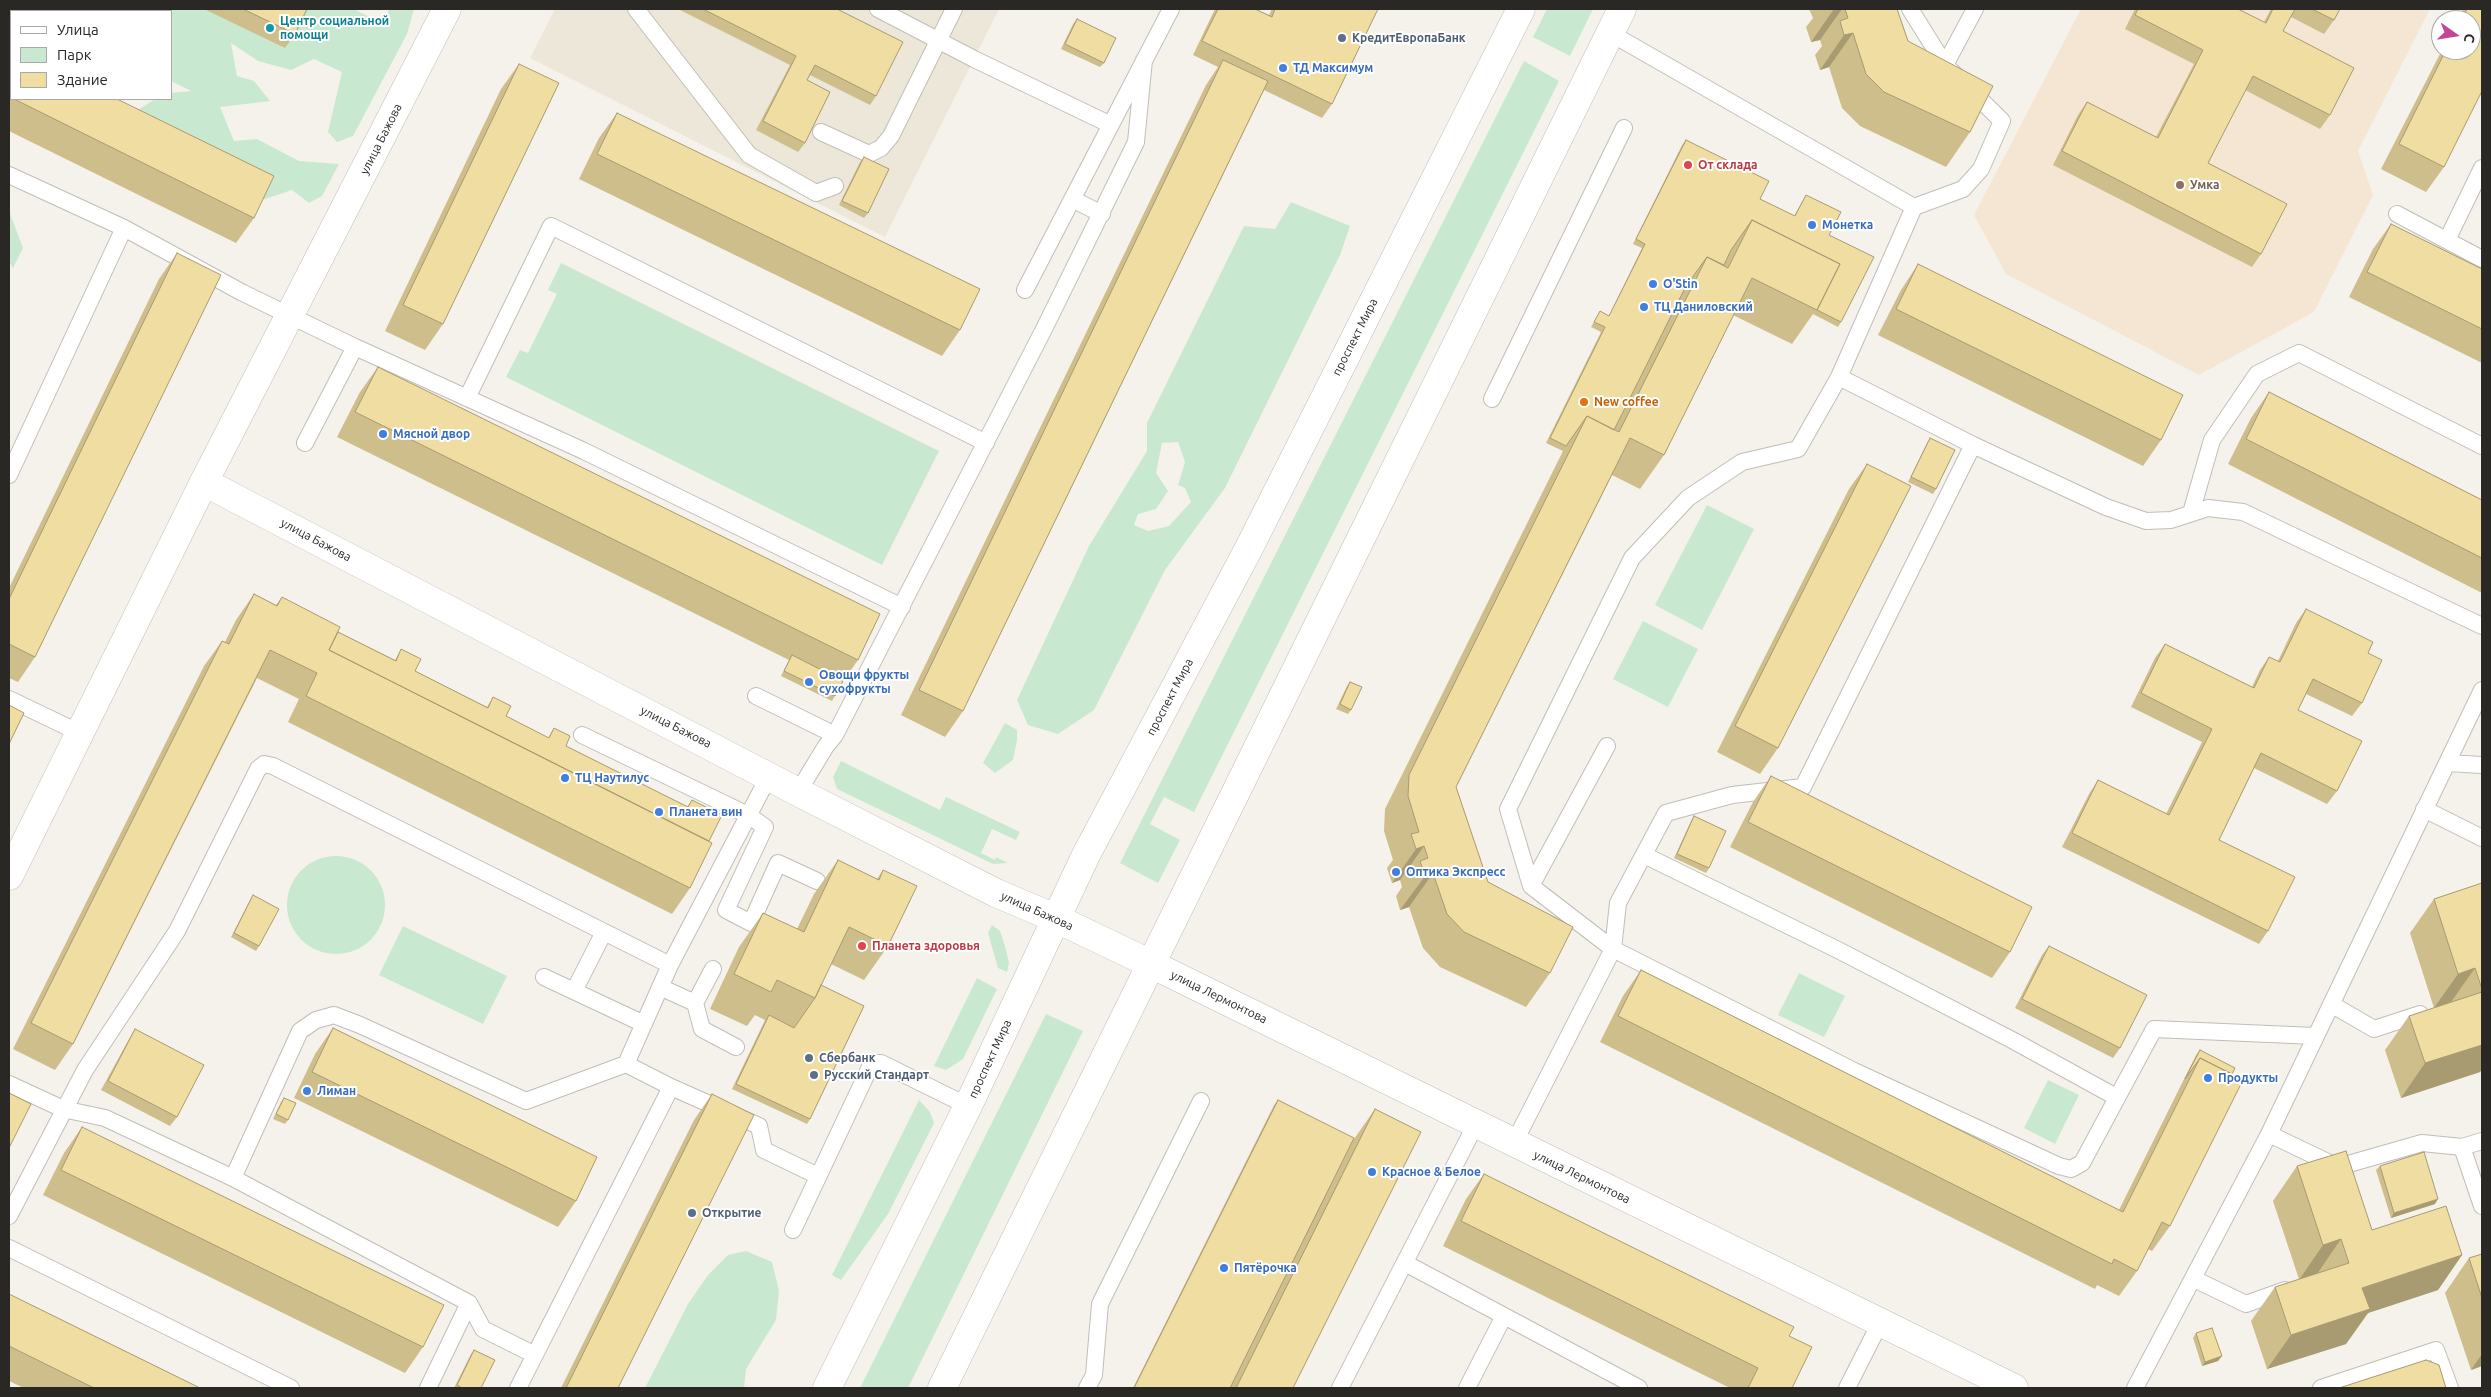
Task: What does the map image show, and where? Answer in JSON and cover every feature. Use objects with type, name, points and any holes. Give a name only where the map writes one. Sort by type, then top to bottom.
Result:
[{"type":"main road","name":"улица Бажова","points":[[9,876],[204,482],[447,9]]},
{"type":"main road","name":"проспект Мира","points":[[827,1388],[968,1106],[1086,855],[1249,548],[1521,9]]},
{"type":"main road","points":[[942,1388],[1622,9]]},
{"type":"main road","name":"улица Бажова","points":[[204,482],[798,792],[996,893],[1055,918],[1151,964]]},
{"type":"main road","name":"улица Лермонтова","points":[[1151,964],[2014,1388]]},
{"type":"lane","points":[[636,9],[750,155],[816,193],[835,186]]},
{"type":"lane","points":[[878,9],[1111,125]]},
{"type":"lane","points":[[821,132],[869,154],[881,148],[891,136],[954,9]]},
{"type":"lane","points":[[1025,290],[1171,9]]},
{"type":"lane","points":[[1910,9],[1945,65],[2002,121],[1981,168],[1963,189],[1914,207],[1839,377],[1798,449],[1742,462],[1688,498],[1632,558],[1508,809],[1531,886],[1613,950],[1854,1071],[2059,1166],[2071,1169],[2082,1163],[2154,1029],[2315,1036]]},
{"type":"lane","points":[[1945,65],[1975,9]]},
{"type":"lane","points":[[1610,33],[1914,207]]},
{"type":"lane","points":[[798,792],[826,746],[835,735],[1102,214],[1136,142],[1144,60]]},
{"type":"lane","points":[[1492,399],[1624,128]]},
{"type":"lane","points":[[2447,240],[2482,168]]},
{"type":"lane","points":[[9,176],[124,228],[242,292],[355,347],[584,451],[902,607]]},
{"type":"lane","points":[[1072,199],[1102,214]]},
{"type":"lane","points":[[2397,214],[2482,259]]},
{"type":"lane","points":[[467,398],[551,226],[986,443]]},
{"type":"lane","points":[[9,475],[124,228]]},
{"type":"lane","points":[[305,444],[355,347]]},
{"type":"lane","points":[[2191,513],[2212,440],[2258,374],[2299,353],[2482,446]]},
{"type":"lane","points":[[1839,377],[1973,445],[2106,507],[2146,521],[2171,520],[2208,508],[2243,512],[2482,626]]},
{"type":"lane","points":[[1514,1144],[1613,950],[1618,903],[1666,813],[1732,795],[1803,787],[1973,445]]},
{"type":"lane","points":[[2135,1388],[2269,1134],[2482,690]]},
{"type":"lane","points":[[756,696],[835,735]]},
{"type":"lane","points":[[9,699],[80,733]]},
{"type":"lane","points":[[582,735],[748,815],[765,827],[726,910],[751,923],[778,863],[817,881]]},
{"type":"lane","points":[[1531,886],[1607,746]]},
{"type":"lane","points":[[2446,763],[2482,765]]},
{"type":"lane","points":[[9,1216],[63,1109],[90,1062],[177,931],[258,768],[264,764],[273,766],[670,965]]},
{"type":"lane","points":[[234,1178],[300,1031],[316,1020],[334,1015],[360,1025],[526,1101],[626,1064],[670,965],[769,776]]},
{"type":"lane","points":[[2424,809],[2482,838]]},
{"type":"lane","points":[[1644,855],[1838,950],[2116,1097]]},
{"type":"lane","points":[[574,991],[604,932]]},
{"type":"lane","points":[[713,969],[695,1003],[702,1029],[736,1047]]},
{"type":"lane","points":[[544,977],[644,1024]]},
{"type":"lane","points":[[660,987],[695,1003]]},
{"type":"lane","points":[[2330,1004],[2374,1029],[2420,1014]]},
{"type":"lane","points":[[793,1230],[870,1067],[874,1063],[881,1064],[968,1106]]},
{"type":"lane","points":[[626,1064],[670,1088],[759,1126],[764,1150],[818,1176]]},
{"type":"lane","points":[[9,1084],[63,1109],[105,1118],[234,1178],[469,1303],[483,1329],[534,1355]]},
{"type":"lane","points":[[518,1388],[670,1088]]},
{"type":"lane","points":[[1087,1388],[1094,1375],[1100,1304],[1200,1101]]},
{"type":"lane","points":[[1340,1388],[1476,1124]]},
{"type":"lane","points":[[2269,1134],[2338,1167],[2422,1144],[2462,1147],[2482,1141]]},
{"type":"lane","points":[[2462,1147],[2482,1206]]},
{"type":"lane","points":[[2338,1167],[2344,1184]]},
{"type":"lane","points":[[9,1248],[291,1388]]},
{"type":"lane","points":[[1405,1263],[1639,1388]]},
{"type":"lane","points":[[2194,1279],[2246,1304],[2286,1290]]},
{"type":"lane","points":[[428,1388],[469,1303]]},
{"type":"lane","points":[[1467,1388],[1504,1316]]},
{"type":"lane","points":[[1847,1388],[1880,1323]]},
{"type":"lane","points":[[2320,1388],[2436,1350],[2450,1388]]},
{"type":"shaded area","points":[[555,9],[999,9],[885,237],[530,58]]},
{"type":"shaded area","name":"Умка","points":[[2081,9],[2430,9],[2358,151],[2373,195],[2314,312],[2199,375],[2006,274],[1974,215]]},
{"type":"green space","points":[[9,9],[354,9],[369,17],[387,16],[389,9],[414,9],[407,34],[353,136],[337,142],[328,132],[342,72],[314,59],[291,70],[258,61],[231,43],[237,76],[254,81],[270,101],[220,107],[234,141],[257,139],[299,161],[339,164],[322,196],[309,203],[292,190],[256,202],[132,114],[153,100],[172,100],[172,93],[191,91],[172,82],[172,10],[10,10],[9,49]]},
{"type":"green space","points":[[1547,9],[1593,9],[1570,56],[1533,37]]},
{"type":"green space","points":[[1524,61],[1559,81],[1194,812],[1164,797],[1150,824],[1180,840],[1158,883],[1120,863]]},
{"type":"green space","points":[[1291,202],[1350,226],[1340,255],[1225,488],[1165,570],[1094,710],[1058,734],[1028,725],[1017,700],[1089,546],[1147,451],[1147,423],[1244,226],[1275,229]],"holes":[[[1178,442],[1185,462],[1178,485],[1185,488],[1191,502],[1169,526],[1148,531],[1134,525],[1138,514],[1156,509],[1168,491],[1156,473],[1162,443]]]},
{"type":"green space","points":[[9,211],[23,248],[13,268],[9,262]]},
{"type":"green space","points":[[561,263],[939,451],[882,565],[506,377],[520,350],[528,353],[557,294],[548,290]]},
{"type":"green space","points":[[1707,505],[1754,529],[1702,630],[1655,605]]},
{"type":"green space","points":[[1643,621],[1698,649],[1668,707],[1613,679]]},
{"type":"green space","points":[[1005,723],[1017,730],[1013,760],[995,773],[983,763]]},
{"type":"green space","points":[[841,761],[940,810],[946,797],[1020,832],[1016,840],[992,829],[981,853],[995,860],[996,857],[1008,863],[993,864],[837,789],[833,777]]},
{"type":"green space","points":[[336,856],[355,860],[371,870],[381,886],[385,905],[381,924],[371,940],[355,950],[336,954],[317,950],[301,940],[291,924],[287,905],[291,886],[301,870],[317,860]]},
{"type":"green space","points":[[992,925],[1000,931],[1005,946],[1009,963],[1007,972],[998,968],[988,933]]},
{"type":"green space","points":[[403,926],[507,976],[483,1024],[379,975]]},
{"type":"green space","points":[[1799,973],[1845,996],[1824,1037],[1778,1015]]},
{"type":"green space","points":[[977,978],[997,989],[963,1059],[946,1070],[934,1066]]},
{"type":"green space","points":[[1046,1014],[1083,1031],[908,1388],[860,1388]]},
{"type":"green space","points":[[2048,1080],[2079,1095],[2055,1144],[2024,1128]]},
{"type":"green space","points":[[919,1100],[930,1112],[934,1123],[888,1214],[841,1280],[832,1275]]},
{"type":"green space","points":[[746,1251],[772,1262],[779,1291],[776,1320],[746,1369],[744,1388],[645,1388],[688,1304],[708,1275],[728,1255]]},
{"type":"building","points":[[243,9],[307,9],[295,34]]},
{"type":"building","points":[[703,9],[837,9],[903,42],[876,96],[815,65],[807,80],[830,92],[805,143],[763,121],[796,56]]},
{"type":"building","name":"ТД Максимум","points":[[1218,9],[1255,9],[1272,17],[1275,9],[1378,9],[1332,104],[1202,41]]},
{"type":"building","points":[[1845,9],[1897,9],[1908,41],[1993,86],[1970,132],[1884,92],[1866,74],[1853,33],[1844,35],[1840,21],[1848,18]]},
{"type":"building","points":[[2138,9],[2238,9],[2266,23],[2273,9],[2295,9],[2283,31],[2354,68],[2330,115],[2253,76],[2208,163],[2287,204],[2261,254],[2062,151],[2087,102],[2158,138],[2203,50],[2135,15]]},
{"type":"building","points":[[2312,9],[2340,9],[2334,20]]},
{"type":"building","points":[[2482,9],[2482,91],[2444,167],[2399,144],[2441,60],[2481,60],[2481,10],[2467,10]]},
{"type":"building","points":[[1077,19],[1116,38],[1104,63],[1065,44]]},
{"type":"building","points":[[1223,60],[1268,81],[963,711],[919,690]]},
{"type":"building","points":[[519,64],[559,83],[443,324],[403,305]]},
{"type":"building","points":[[16,100],[119,100],[274,176],[254,218]]},
{"type":"building","points":[[617,113],[980,289],[960,330],[597,154]]},
{"type":"building","name":"ТЦ Даниловский","points":[[1686,140],[1769,181],[1760,199],[1795,216],[1806,195],[1841,212],[1829,235],[1874,257],[1841,322],[1817,310],[1840,264],[1752,220],[1731,250],[1724,265],[1707,257],[1686,286],[1614,430],[1587,416],[1566,446],[1550,438],[1605,327],[1594,322],[1600,311],[1609,316],[1645,244],[1636,239]]},
{"type":"building","points":[[864,157],[889,169],[868,213],[842,201]]},
{"type":"building","points":[[1752,220],[1840,264],[1817,310],[1752,278],[1664,455],[1630,438],[1456,787],[1488,882],[1573,927],[1550,973],[1464,932],[1447,914],[1433,873],[1425,876],[1420,861],[1428,858],[1424,846],[1416,849],[1411,834],[1419,832],[1408,796],[1409,775],[1587,416],[1619,432],[1707,257],[1728,268]]},
{"type":"building","points":[[2391,224],[2482,269],[2482,329],[2367,272]]},
{"type":"building","points":[[177,253],[221,275],[35,657],[9,644],[9,599]]},
{"type":"building","points":[[1918,264],[2183,395],[2161,440],[1896,309]]},
{"type":"building","points":[[378,367],[880,614],[858,660],[355,412]]},
{"type":"building","points":[[2269,392],[2482,500],[2482,558],[2246,439]]},
{"type":"building","points":[[1930,438],[1955,450],[1936,489],[1911,477]]},
{"type":"building","points":[[1867,464],[1911,486],[1778,748],[1735,726]]},
{"type":"building","points":[[254,594],[277,606],[282,597],[340,627],[329,650],[712,843],[690,888],[306,696],[317,673],[270,650],[73,1044],[31,1023],[222,641],[229,644]]},
{"type":"building","points":[[2306,609],[2373,642],[2368,653],[2382,660],[2362,703],[2313,679],[2298,710],[2362,741],[2337,791],[2261,753],[2219,840],[2295,877],[2268,931],[2072,833],[2098,780],[2169,815],[2212,729],[2141,693],[2165,644],[2254,688],[2269,657],[2280,662]]},
{"type":"building","points":[[338,632],[396,661],[401,649],[421,659],[415,671],[488,708],[493,697],[511,706],[506,716],[549,738],[554,728],[570,736],[566,746],[688,807],[692,800],[722,815],[709,841],[329,650]]},
{"type":"building","points":[[792,655],[843,681],[835,696],[784,671]]},
{"type":"building","points":[[1350,682],[1362,687],[1351,710],[1340,704]]},
{"type":"building","points":[[9,705],[24,713],[9,744]]},
{"type":"building","points":[[1771,776],[2032,907],[2010,952],[1748,822]]},
{"type":"building","points":[[1694,816],[1726,831],[1709,868],[1677,854]]},
{"type":"building","points":[[838,860],[879,880],[883,870],[917,886],[888,946],[849,927],[815,998],[777,980],[771,992],[734,974],[763,913],[804,932]]},
{"type":"building","points":[[2482,883],[2482,989],[2475,968],[2458,974],[2434,899]]},
{"type":"building","points":[[253,895],[279,909],[259,946],[234,933]]},
{"type":"building","points":[[2049,946],[2147,995],[2120,1048],[2022,999]]},
{"type":"building","points":[[1641,970],[2123,1212],[2200,1058],[2243,1080],[2170,1226],[2162,1222],[2137,1271],[2114,1259],[2112,1264],[1618,1016]]},
{"type":"building","points":[[821,985],[864,1006],[810,1119],[736,1084],[769,1015],[794,1028],[815,998]]},
{"type":"building","points":[[2482,992],[2482,1045],[2425,1063],[2409,1016]]},
{"type":"building","points":[[333,1028],[597,1157],[576,1201],[312,1072]]},
{"type":"building","points":[[135,1029],[204,1065],[177,1117],[108,1081]]},
{"type":"building","points":[[2200,1050],[2235,1068],[2232,1074],[2200,1058],[2185,1079]]},
{"type":"building","points":[[9,1093],[31,1104],[9,1148]]},
{"type":"building","points":[[712,1094],[754,1115],[618,1388],[566,1388]]},
{"type":"building","points":[[284,1098],[296,1103],[288,1120],[276,1114]]},
{"type":"building","points":[[1278,1100],[1354,1138],[1230,1388],[1134,1388]]},
{"type":"building","points":[[1375,1109],[1421,1132],[1293,1388],[1236,1388]]},
{"type":"building","points":[[82,1127],[444,1305],[423,1347],[61,1170]]},
{"type":"building","points":[[2346,1151],[2372,1230],[2446,1206],[2462,1255],[2362,1288],[2370,1309],[2291,1335],[2275,1287],[2349,1263],[2341,1239],[2323,1245],[2297,1166]]},
{"type":"building","points":[[2424,1152],[2438,1199],[2394,1213],[2380,1166]]},
{"type":"building","points":[[1484,1174],[1794,1327],[1789,1336],[1812,1347],[1792,1388],[1748,1388],[1758,1368],[1461,1221]]},
{"type":"building","points":[[2482,1254],[2482,1298],[2469,1258]]},
{"type":"building","points":[[9,1294],[200,1388],[94,1388],[9,1346]]},
{"type":"building","points":[[2212,1328],[2222,1356],[2205,1362],[2196,1333]]},
{"type":"building","points":[[474,1350],[495,1360],[481,1388],[462,1388],[457,1385]]},
{"type":"building","points":[[2426,1360],[2439,1365],[2446,1388],[2339,1388]]},
{"type":"place","name":"Центр социальной помощи","points":[[270,28]]},
{"type":"place","name":"КредитЕвропаБанк","points":[[1342,38]]},
{"type":"place","name":"ТД Максимум","points":[[1283,68]]},
{"type":"place","name":"От склада","points":[[1688,165]]},
{"type":"place","name":"Умка","points":[[2180,185]]},
{"type":"place","name":"Монетка","points":[[1812,225]]},
{"type":"place","name":"O'Stin","points":[[1653,284]]},
{"type":"place","name":"ТЦ Даниловский","points":[[1644,307]]},
{"type":"place","name":"New coffee","points":[[1584,402]]},
{"type":"place","name":"Мясной двор","points":[[383,434]]},
{"type":"place","name":"Овощи фрукты сухофрукты","points":[[809,682]]},
{"type":"place","name":"ТЦ Наутилус","points":[[565,778]]},
{"type":"place","name":"Планета вин","points":[[659,812]]},
{"type":"place","name":"Оптика Экспресс","points":[[1396,872]]},
{"type":"place","name":"Планета здоровья","points":[[862,946]]},
{"type":"place","name":"Сбербанк","points":[[809,1058]]},
{"type":"place","name":"Русский Стандарт","points":[[814,1075]]},
{"type":"place","name":"Продукты","points":[[2208,1078]]},
{"type":"place","name":"Лиман","points":[[307,1091]]},
{"type":"place","name":"Красное & Белое","points":[[1372,1172]]},
{"type":"place","name":"Открытие","points":[[692,1213]]},
{"type":"place","name":"Пятёрочка","points":[[1224,1268]]}]
